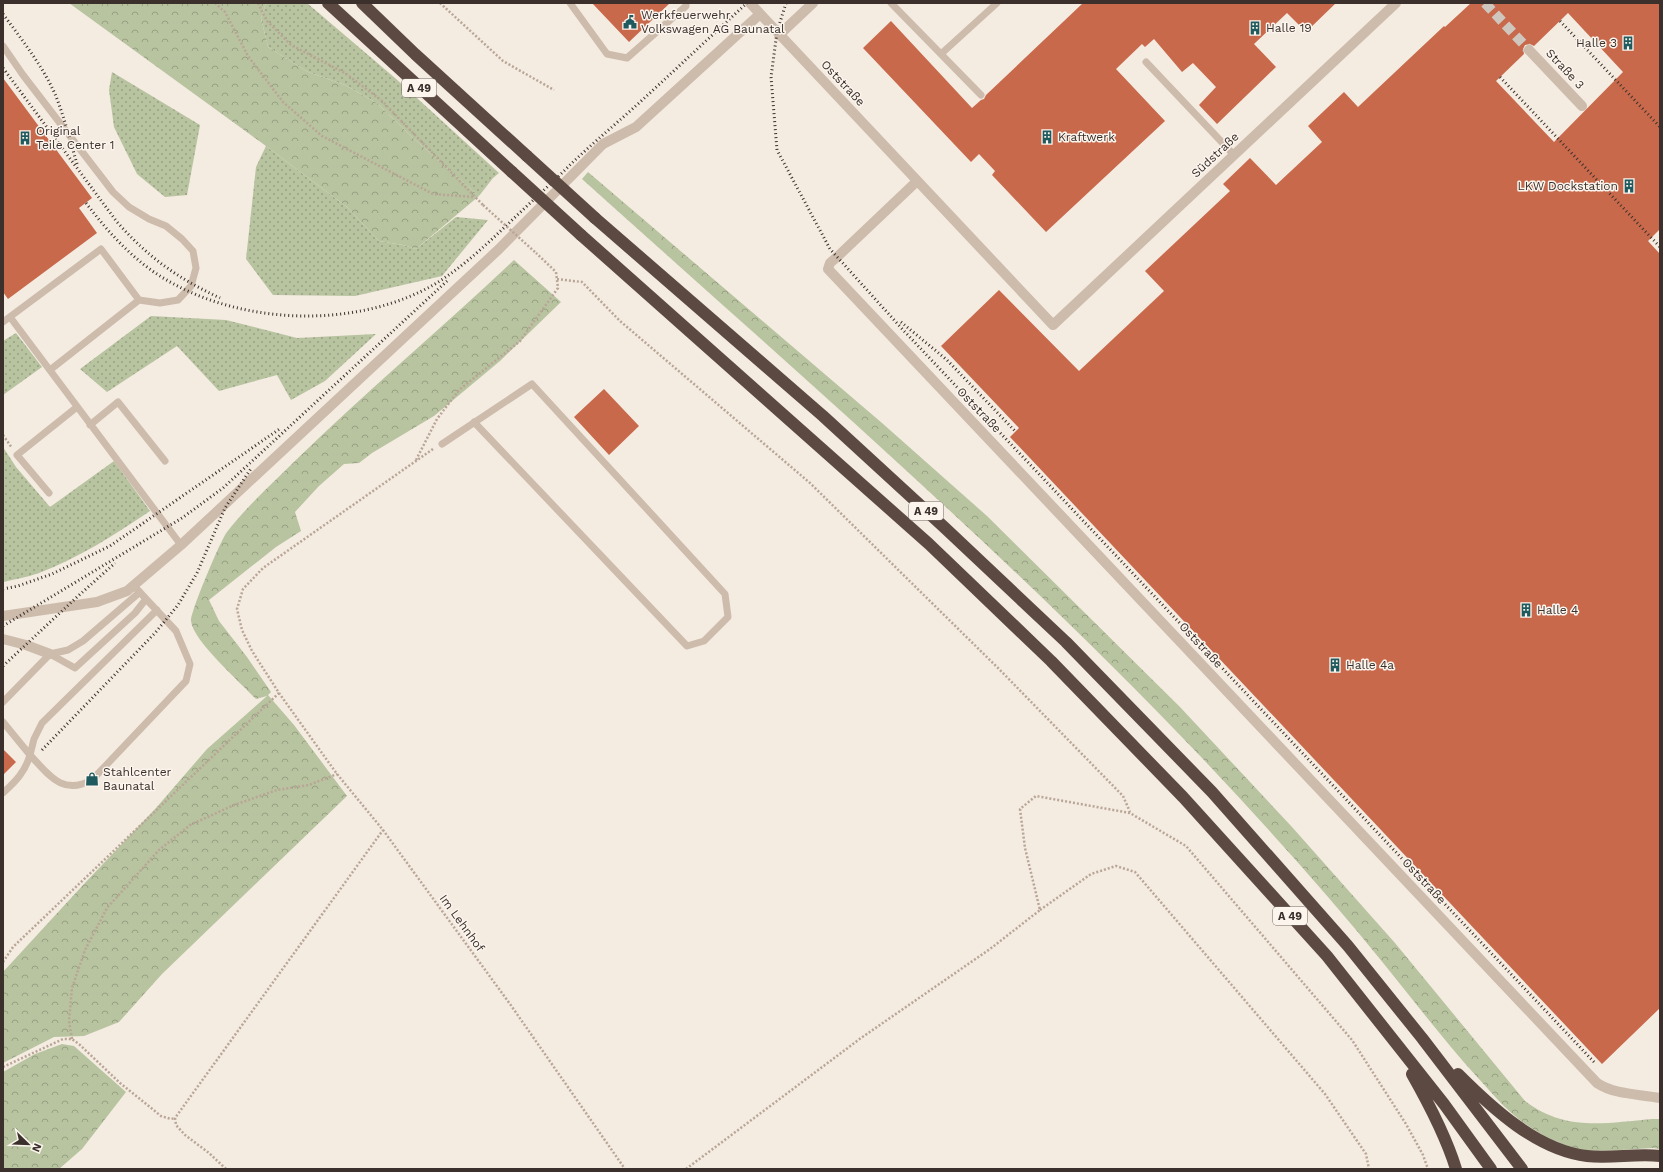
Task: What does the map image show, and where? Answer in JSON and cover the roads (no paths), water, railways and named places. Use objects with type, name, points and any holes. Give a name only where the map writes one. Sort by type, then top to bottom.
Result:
[{"type":"highway","name":"A 49","points":[[328,3],[581,235],[929,544],[1051,662],[1183,797],[1316,944],[1444,1104],[1491,1169]]},
{"type":"highway","name":"A 49","points":[[362,3],[415,54],[596,218],[823,416],[1066,642],[1240,823],[1348,946],[1422,1038],[1522,1169]]},
{"type":"highway","points":[[1422,1038],[1485,1100],[1514,1124],[1539,1140],[1558,1149],[1588,1156],[1660,1156]]},
{"type":"highway","points":[[1392,1040],[1436,1118],[1446,1140],[1456,1169]]},
{"type":"street","name":"Oststraße","points":[[750,3],[1053,325]]},
{"type":"street","points":[[779,35],[813,3]]},
{"type":"street","name":"Südstraße","points":[[1053,325],[1396,3]]},
{"type":"street","points":[[3,616],[97,602],[137,589],[181,545],[498,250],[604,144],[636,127],[760,14]]},
{"type":"street","name":"Straße 3","points":[[1529,50],[1582,106]]},
{"type":"street","name":"Oststraße","points":[[917,181],[837,256],[830,263],[828,269],[1597,1083],[1614,1091],[1660,1098]]},
{"type":"street","points":[[3,639],[26,645],[50,654]]},
{"type":"lane","points":[[570,3],[607,54],[627,58],[686,6],[686,3]]},
{"type":"lane","points":[[891,3],[981,95]]},
{"type":"lane","points":[[941,54],[997,3]]},
{"type":"lane","points":[[3,46],[23,75],[113,192],[129,207],[149,219],[166,226],[182,239],[194,251],[196,268],[191,286],[178,300],[160,303],[139,300],[100,249],[3,322]]},
{"type":"lane","points":[[1146,62],[1234,155]]},
{"type":"lane","points":[[50,370],[139,300]]},
{"type":"lane","points":[[10,317],[181,545]]},
{"type":"lane","points":[[442,444],[474,422],[532,384],[726,594],[728,616],[704,641],[687,646],[474,422]]},
{"type":"lane","points":[[90,425],[118,402],[165,461]]},
{"type":"lane","points":[[49,493],[17,455],[77,407]]},
{"type":"lane","points":[[3,702],[50,654],[68,650],[83,641],[137,589],[176,631],[190,664],[186,681],[92,780],[82,785],[71,787],[60,784],[50,777],[3,722]]},
{"type":"lane","points":[[50,654],[75,668],[135,613],[146,599]]},
{"type":"lane","points":[[3,793],[21,776],[27,766],[34,738],[42,723],[157,610]]},
{"type":"tunnel","points":[[1485,3],[1529,50]]},
{"type":"railway","points":[[86,203],[116,239],[151,270],[182,288],[217,302],[253,311],[291,316],[329,315],[367,310],[402,299],[435,284],[474,255],[493,239],[580,155],[639,103],[747,3]]},
{"type":"railway","points":[[786,3],[777,32],[771,77],[777,150],[830,249],[905,332],[1594,1062]]},
{"type":"railway","points":[[3,14],[50,83],[67,128],[77,164]]},
{"type":"railway","points":[[1560,21],[1660,127]]},
{"type":"railway","points":[[3,68],[117,222],[140,246],[164,266],[190,283],[220,298]]},
{"type":"railway","points":[[1500,77],[1660,247]]},
{"type":"railway","points":[[3,626],[182,518],[223,488],[447,281]]},
{"type":"railway","points":[[901,322],[947,360],[1015,431]]},
{"type":"railway","points":[[3,589],[18,586],[52,574],[110,546],[281,428]]},
{"type":"railway","points":[[42,750],[155,633],[178,605],[197,573],[225,508],[252,467]]},
{"type":"railway","points":[[3,666],[115,563]]},
{"type":"place","name":"Werkfeuerwehr Volkswagen AG Baunatal","points":[[630,22]]},
{"type":"place","name":"Halle 19","points":[[1255,28]]},
{"type":"place","name":"Halle 3","points":[[1628,43]]},
{"type":"place","name":"Kraftwerk","points":[[1047,137]]},
{"type":"place","name":"Original Teile Center 1","points":[[25,138]]},
{"type":"place","name":"LKW Dockstation","points":[[1629,186]]},
{"type":"place","name":"Halle 4","points":[[1526,610]]},
{"type":"place","name":"Halle 4a","points":[[1335,665]]},
{"type":"place","name":"Stahlcenter Baunatal","points":[[92,779]]}]
